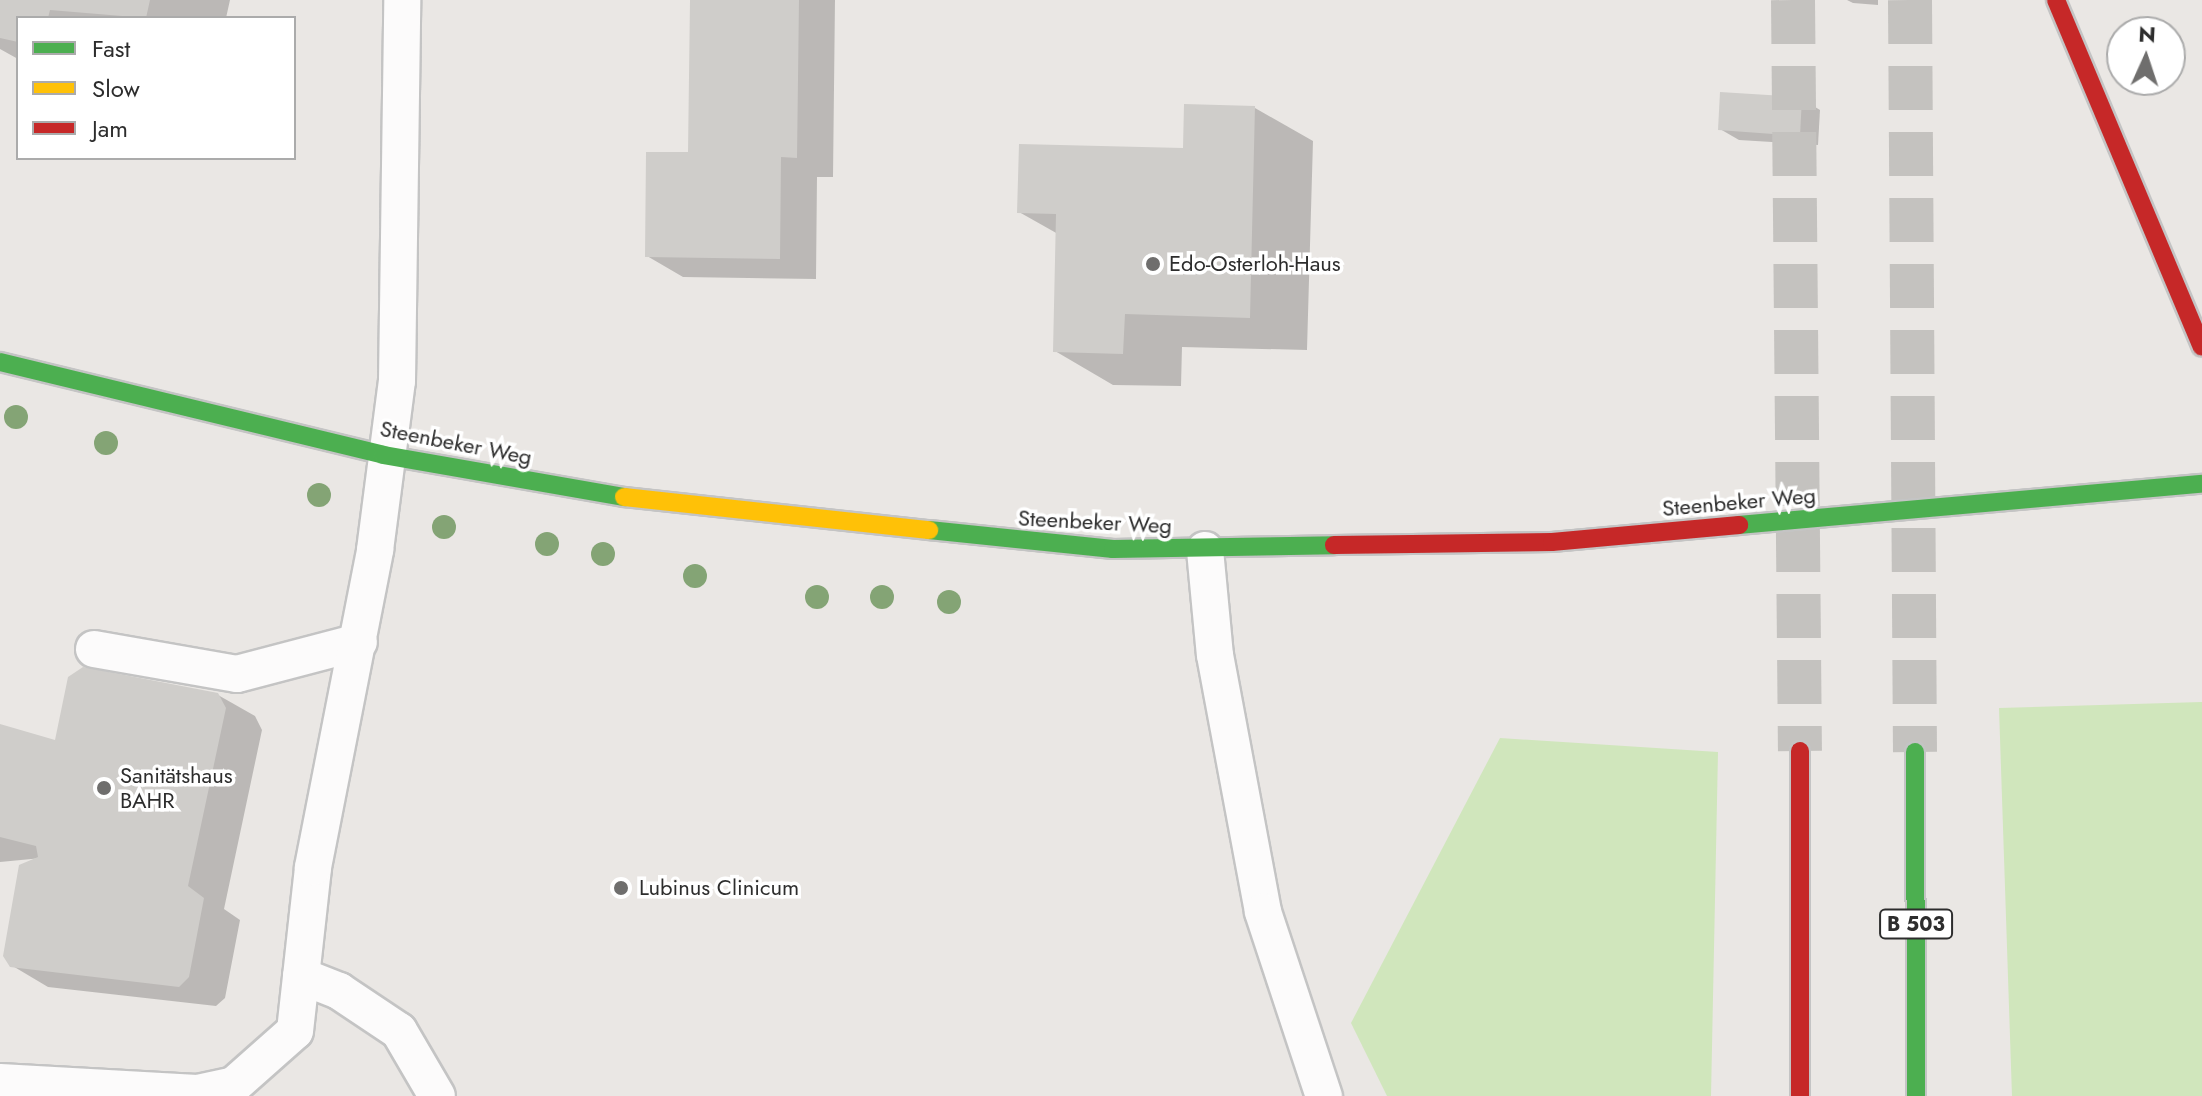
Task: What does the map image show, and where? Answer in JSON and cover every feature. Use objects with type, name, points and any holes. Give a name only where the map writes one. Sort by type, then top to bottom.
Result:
[{"type":"main road","points":[[2056,0],[2202,347]]},
{"type":"main road","name":"Steenbeker Weg","points":[[0,362],[383,455],[771,518],[951,537],[1205,550],[1552,542],[2202,484]]},
{"type":"main road","points":[[1800,751],[1800,1096]]},
{"type":"main road","name":"B 503","points":[[1915,752],[1916,1096]]},
{"type":"lane","points":[[0,1082],[197,1093],[234,1085],[295,1031],[335,734],[359,642],[383,455],[397,381],[402,0]]},
{"type":"lane","points":[[1205,550],[1215,655],[1263,912],[1324,1096]]},
{"type":"lane","points":[[94,649],[237,674],[359,642]]},
{"type":"lane","points":[[301,976],[339,991],[399,1031],[437,1096]]},
{"type":"green space","points":[[2202,702],[2202,1096],[2012,1096],[1999,708]]},
{"type":"green space","points":[[1500,738],[1718,752],[1711,1096],[1387,1096],[1351,1023]]},
{"type":"building","points":[[0,0],[150,0],[146,16],[50,10],[48,16],[16,16],[16,42],[0,38]]},
{"type":"building","points":[[690,0],[799,0],[797,158],[781,157],[780,259],[645,257],[646,152],[688,152]]},
{"type":"building","points":[[1720,92],[1802,97],[1800,136],[1718,130]]},
{"type":"building","name":"Edo-Osterloh-Haus","points":[[1184,104],[1255,106],[1250,318],[1125,314],[1123,354],[1053,352],[1056,214],[1017,213],[1019,144],[1183,148]]},
{"type":"building","name":"Sanitätshaus BAHR","points":[[83,667],[218,693],[226,708],[188,886],[204,898],[189,977],[179,987],[10,967],[3,956],[19,865],[38,857],[36,846],[0,837],[0,724],[55,740],[68,677]]},
{"type":"tunnel","points":[[1793,0],[1800,751]]},
{"type":"tunnel","points":[[1910,0],[1915,752]]},
{"type":"traffic: fast","points":[[0,362],[383,455],[624,497]]},
{"type":"traffic: fast","points":[[1739,525],[2202,484]]},
{"type":"traffic: fast","points":[[929,530],[1113,549],[1334,545]]},
{"type":"traffic: fast","points":[[1915,752],[1916,1096]]},
{"type":"traffic: slow","points":[[624,497],[929,530]]},
{"type":"traffic: jam","points":[[2056,0],[2202,347]]},
{"type":"traffic: jam","points":[[1334,545],[1552,542],[1739,525]]},
{"type":"traffic: jam","points":[[1800,751],[1800,1096]]},
{"type":"place","name":"Edo-Osterloh-Haus","points":[[1153,264]]},
{"type":"place","name":"Sanitätshaus BAHR","points":[[104,788]]},
{"type":"place","name":"Lubinus Clinicum","points":[[621,888]]}]
